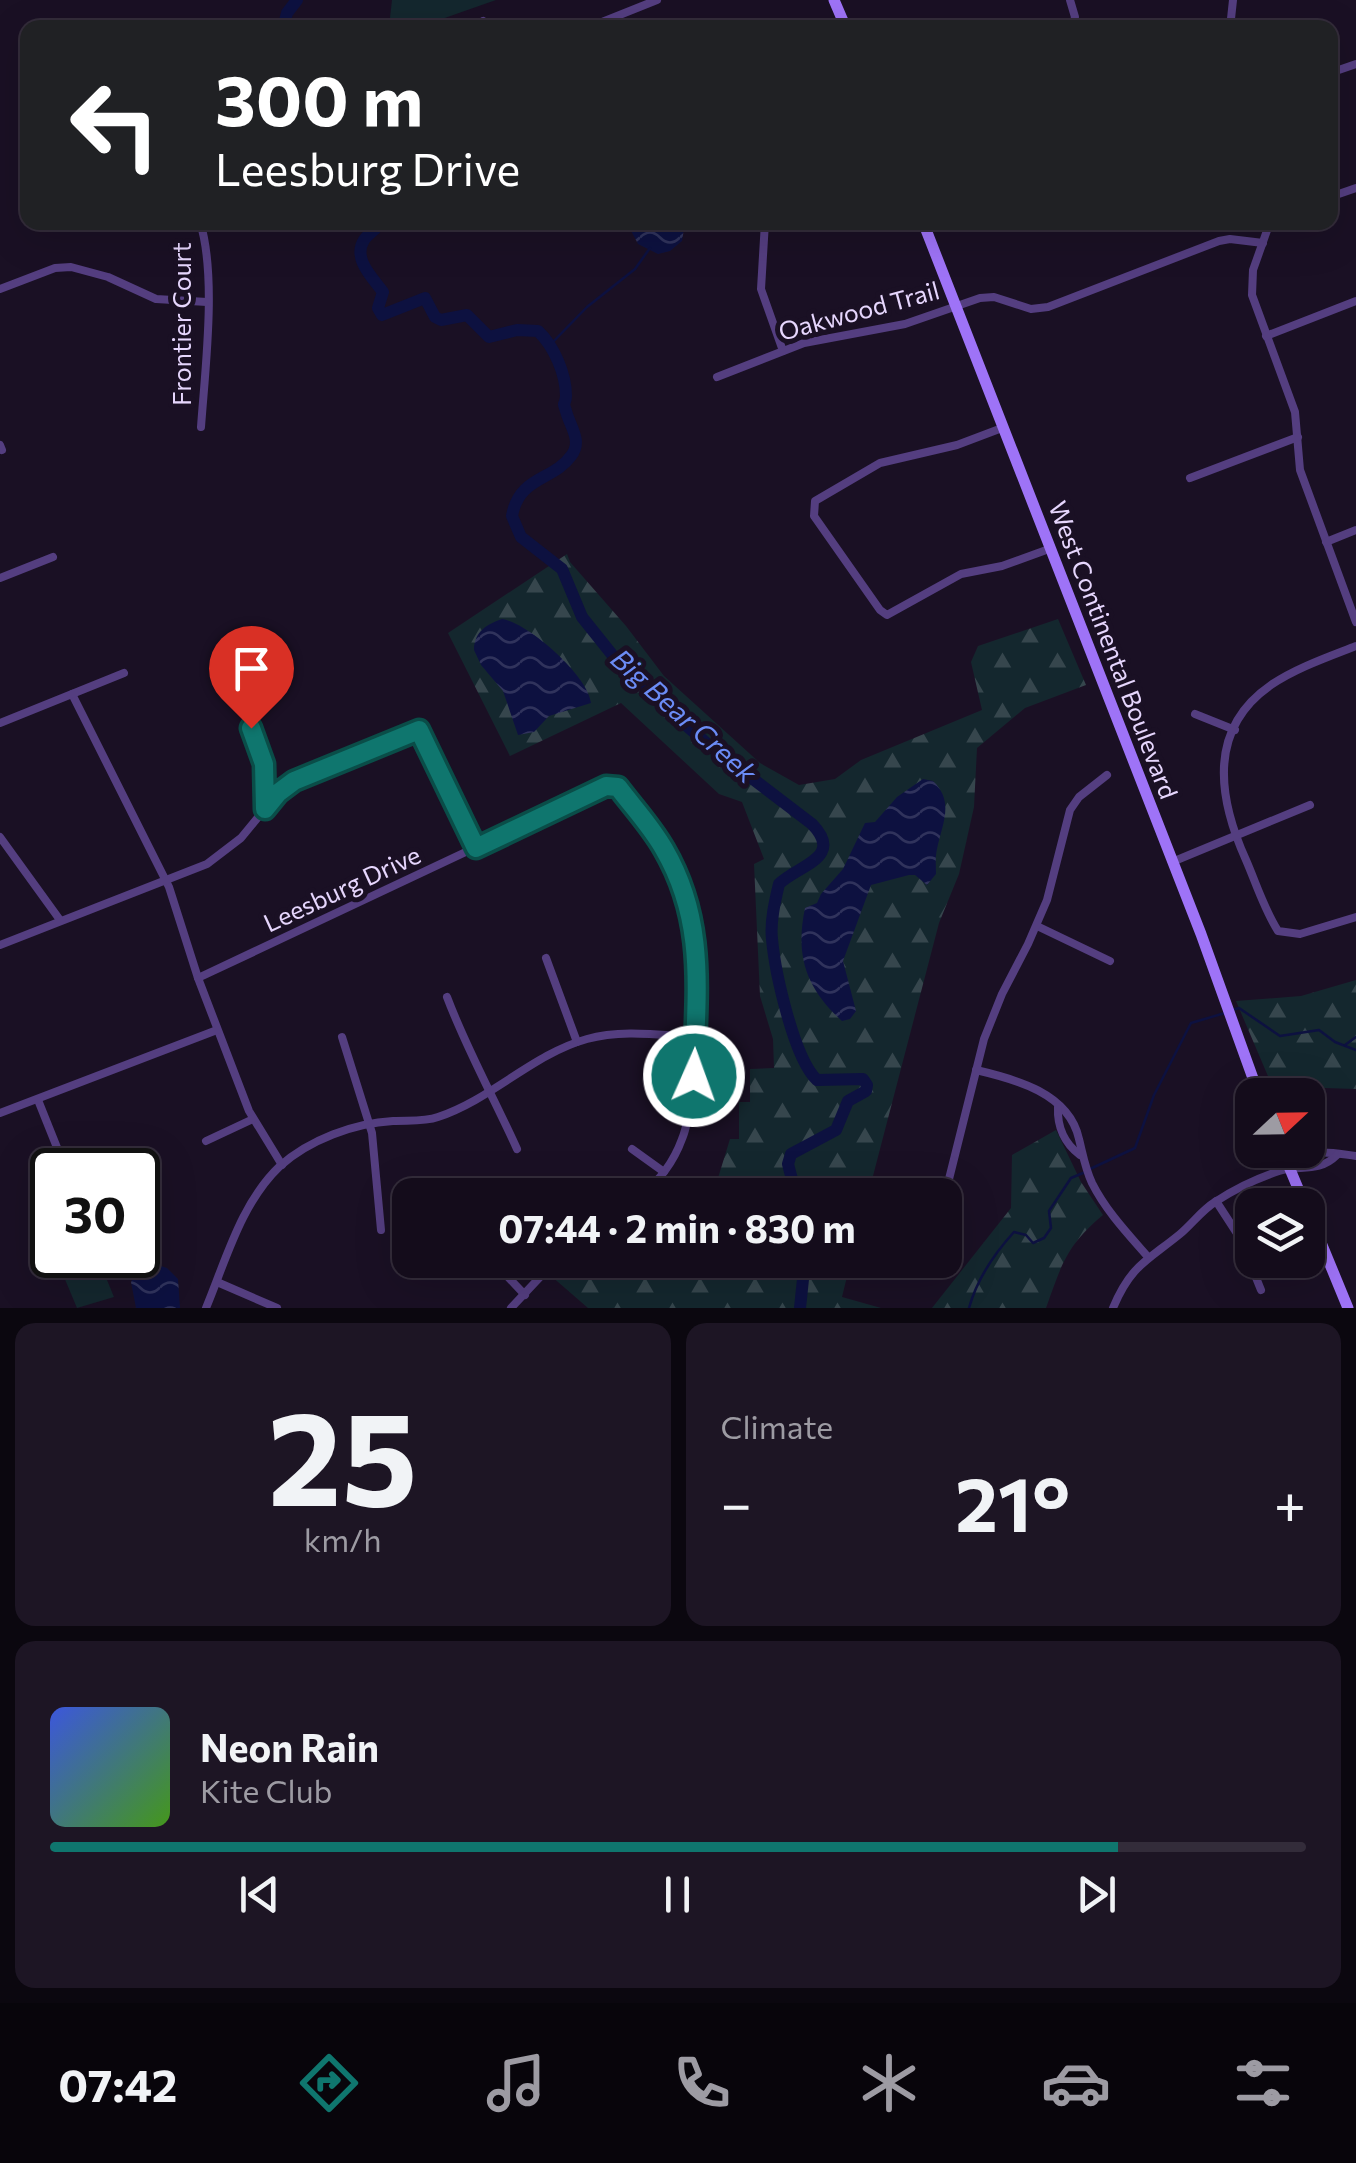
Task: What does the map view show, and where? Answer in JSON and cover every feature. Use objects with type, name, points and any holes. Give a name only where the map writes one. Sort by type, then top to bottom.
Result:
[{"type":"main road","name":"West Continental Boulevard","points":[[926,230],[1253,1078]]},
{"type":"main road","points":[[1290,1169],[1298,1188]]},
{"type":"main road","points":[[1325,1253],[1348,1308]]},
{"type":"street","points":[[607,20],[657,0]]},
{"type":"street","name":"Frontier Court","points":[[201,427],[207,302],[202,230]]},
{"type":"street","points":[[764,230],[760,289],[783,351]]},
{"type":"street","points":[[1267,230],[1252,285],[1256,308],[1295,412],[1300,470],[1356,622]]},
{"type":"street","name":"Oakwood Trail","points":[[717,376],[783,351],[834,336],[905,324],[980,298],[1039,310],[1219,241],[1263,243]]},
{"type":"street","points":[[0,288],[56,268],[71,267],[108,277],[156,298],[207,302]]},
{"type":"street","points":[[1266,336],[1356,301]]},
{"type":"street","points":[[1002,428],[871,467],[815,500],[814,516],[887,615],[961,574],[1002,566],[1049,549]]},
{"type":"street","points":[[1190,478],[1298,437]]},
{"type":"street","points":[[1326,542],[1356,530]]},
{"type":"street","points":[[0,578],[53,557]]},
{"type":"street","points":[[1356,646],[1268,686],[1245,710],[1222,770],[1236,836],[1278,930],[1300,934],[1356,917]]},
{"type":"street","points":[[0,723],[124,673]]},
{"type":"street","points":[[72,694],[166,880],[217,1030],[253,1118],[282,1165]]},
{"type":"street","points":[[1195,714],[1235,730]]},
{"type":"street","points":[[247,721],[264,764],[265,809]]},
{"type":"street","points":[[0,945],[207,864],[228,851],[278,793],[294,781],[419,730],[476,848]]},
{"type":"street","points":[[949,1178],[992,1016],[1037,926],[1070,810],[1079,797],[1107,775]]},
{"type":"street","name":"Leesburg Drive","points":[[198,978],[612,785],[618,787],[664,847],[688,903],[694,927],[696,970],[694,1037]]},
{"type":"street","points":[[1172,862],[1310,805]]},
{"type":"street","points":[[0,837],[60,920]]},
{"type":"street","points":[[1037,926],[1110,961]]},
{"type":"street","points":[[546,958],[577,1042]]},
{"type":"street","points":[[447,997],[479,1073],[518,1149]]},
{"type":"street","points":[[0,1113],[217,1030]]},
{"type":"street","points":[[206,1308],[246,1210],[282,1165],[336,1134],[370,1124],[434,1119],[491,1092],[577,1042],[627,1034],[694,1037],[694,1076],[686,1125],[681,1142],[658,1178]]},
{"type":"street","points":[[342,1036],[370,1124],[381,1230]]},
{"type":"street","points":[[976,1070],[1029,1084],[1058,1108],[1057,1118],[1068,1146],[1080,1156],[1090,1180],[1118,1223],[1148,1257]]},
{"type":"street","points":[[38,1100],[57,1148]]},
{"type":"street","points":[[206,1141],[253,1118]]},
{"type":"street","points":[[632,1149],[664,1172]]},
{"type":"street","points":[[1113,1308],[1130,1276],[1148,1257],[1216,1201],[1290,1169],[1330,1162],[1337,1155],[1356,1156]]},
{"type":"street","points":[[1216,1201],[1240,1238],[1260,1290]]},
{"type":"street","points":[[509,1278],[525,1295]]},
{"type":"street","points":[[511,1308],[540,1278]]},
{"type":"street","points":[[217,1282],[278,1308]]},
{"type":"green space","points":[[392,0],[496,0],[439,20],[390,20]]},
{"type":"green space","points":[[567,554],[664,676],[760,763],[799,785],[835,779],[861,760],[982,710],[971,662],[978,646],[1058,619],[1086,685],[1025,708],[977,748],[974,807],[959,874],[939,923],[872,1178],[718,1178],[730,1139],[739,1139],[739,1102],[750,1102],[750,1069],[774,1068],[773,1039],[760,996],[754,864],[764,859],[742,802],[719,794],[621,703],[510,756],[448,633]]},
{"type":"green space","points":[[1356,980],[1356,1089],[1325,1088],[1325,1078],[1269,1078],[1236,1001],[1301,996]]},
{"type":"green space","points":[[1056,1130],[1081,1182],[1103,1215],[1081,1236],[1067,1257],[1046,1308],[932,1308],[956,1278],[962,1278],[962,1270],[1011,1208],[1012,1155]]},
{"type":"green space","points":[[64,1278],[106,1278],[114,1297],[77,1308]]},
{"type":"green space","points":[[553,1278],[847,1278],[842,1297],[881,1308],[588,1308]]},
{"type":"water","points":[[631,230],[684,230],[682,241],[670,251],[658,254],[638,244]]},
{"type":"water","points":[[502,619],[527,630],[556,653],[580,679],[591,703],[549,716],[534,732],[518,735],[503,691],[474,650],[482,630]]},
{"type":"water","points":[[923,779],[933,781],[944,797],[936,874],[927,885],[909,875],[871,885],[843,961],[856,1011],[850,1019],[842,1021],[820,996],[806,970],[802,941],[805,908],[817,903],[843,869],[865,823],[875,822],[897,797]]},
{"type":"water","points":[[160,1266],[167,1268],[178,1279],[180,1308],[136,1308],[133,1278],[160,1278]]},
{"type":"waterway","name":"Big Bear Creek","points":[[285,20],[297,0]]},
{"type":"waterway","name":"Big Bear Creek","points":[[373,230],[364,240],[361,254],[365,268],[383,292],[378,308],[382,315],[425,298],[435,317],[441,320],[467,315],[489,337],[517,330],[538,331],[549,344],[564,379],[564,405],[576,445],[564,464],[529,486],[516,503],[512,516],[521,537],[562,569],[582,617],[626,672],[667,703],[711,747],[812,824],[821,836],[823,845],[815,860],[779,884],[772,926],[777,972],[793,1035],[817,1080],[863,1079],[867,1085],[866,1091],[848,1101],[836,1130],[791,1154],[788,1164],[792,1178]]},
{"type":"waterway","points":[[549,346],[587,307],[635,269],[650,248]]},
{"type":"waterway","points":[[1232,1010],[1239,1008],[1280,1036],[1319,1030],[1356,1050]]},
{"type":"waterway","points":[[1090,1169],[1135,1148],[1154,1095],[1191,1023],[1225,1013]]},
{"type":"waterway","points":[[1345,1045],[1356,1037]]},
{"type":"waterway","points":[[969,1308],[981,1277],[1007,1240],[1014,1232],[1026,1235],[1033,1243],[1044,1238],[1051,1228],[1049,1211],[1071,1178],[1083,1173]]},
{"type":"waterway","name":"Big Bear Creek","points":[[800,1308],[803,1278]]},
{"type":"route","points":[[251,728],[264,764],[265,809],[278,793],[311,772],[419,730],[476,848],[606,786],[618,787],[664,847],[688,903],[694,927],[696,970],[694,1076]]}]
